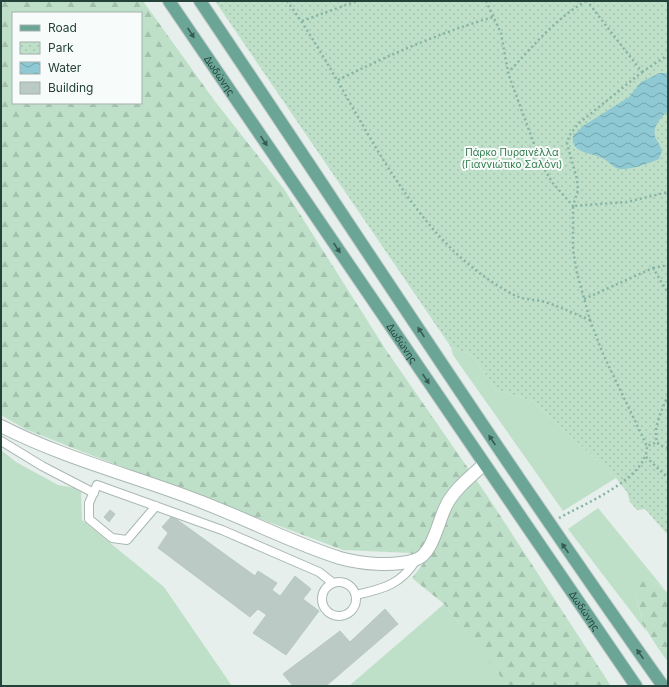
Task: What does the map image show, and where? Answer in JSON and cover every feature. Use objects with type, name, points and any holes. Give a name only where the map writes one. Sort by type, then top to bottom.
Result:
[{"type":"main road","name":"Δωδώνης","points":[[169,1],[636,686]]},
{"type":"main road","name":"Δωδώνης","points":[[200,1],[363,249],[548,524],[663,686]]},
{"type":"street","points":[[1,426],[59,452],[191,498],[340,558],[382,564],[416,560],[422,556],[429,547],[452,496],[484,464]]},
{"type":"lane","points":[[1,441],[42,466],[94,493]]},
{"type":"lane","points":[[156,506],[126,540],[112,538],[89,519],[89,504],[97,485],[156,506],[222,530],[319,572],[333,583],[344,583],[349,585],[356,594],[355,606],[347,614],[336,616],[330,614],[326,610],[322,600],[325,590],[333,583]]},
{"type":"lane","points":[[356,594],[385,588],[410,570],[416,560]]},
{"type":"path","points":[[287,1],[302,21],[399,182],[439,237],[482,275],[518,297],[544,302],[590,320]]},
{"type":"path","points":[[302,21],[358,1]]},
{"type":"path","points":[[486,1],[501,33],[508,73],[541,163],[552,182],[573,206]]},
{"type":"path","points":[[508,73],[547,31],[586,1],[642,72]]},
{"type":"path","points":[[338,80],[392,54],[449,30],[493,17]]},
{"type":"path","points":[[548,524],[619,484],[637,469],[646,458],[647,446],[603,354],[584,299],[573,250],[573,206],[578,190],[577,179],[567,144],[568,136],[578,124],[642,72],[668,54]]},
{"type":"path","points":[[573,206],[627,202],[668,192]]},
{"type":"path","points":[[584,299],[653,268],[668,265]]},
{"type":"path","points":[[653,268],[668,293]]},
{"type":"path","points":[[668,395],[657,427],[657,442],[659,445],[668,448]]},
{"type":"path","points":[[647,446],[657,442]]},
{"type":"path","points":[[646,458],[668,478]]},
{"type":"green space","points":[[1,1],[143,1],[214,100],[284,189],[386,350],[488,497],[611,686],[508,686],[444,604],[412,578],[423,564],[410,553],[343,550],[25,429],[1,415]]},
{"type":"green space","name":"Πάρκο Πυρσινέλλα (Γιαννιώτικο Σαλόνι)","points":[[215,1],[668,1],[668,535],[645,509],[637,510],[630,502],[627,492],[616,478],[533,401],[496,390],[473,356],[451,347]]},
{"type":"green space","points":[[451,347],[473,356],[496,390],[533,401],[616,478],[563,511],[453,355]]},
{"type":"green space","points":[[1,450],[16,462],[58,485],[81,489],[82,520],[164,587],[232,686],[1,686]]},
{"type":"green space","points":[[598,508],[665,590],[651,579],[635,595],[646,631],[568,529]]},
{"type":"green space","points":[[651,579],[668,593],[668,652],[663,647],[658,648],[642,623],[642,617],[635,595],[640,581]]},
{"type":"green space","points":[[444,604],[508,685],[349,686]]},
{"type":"green space","points":[[663,647],[668,652],[668,662],[658,648]]},
{"type":"water","points":[[660,73],[668,73],[668,111],[659,120],[655,127],[656,139],[662,151],[659,159],[635,167],[620,169],[602,158],[583,152],[575,146],[573,136],[583,126],[629,97],[641,82]]},
{"type":"building","points":[[110,510],[115,514],[109,522],[104,517]]},
{"type":"building","points":[[172,516],[255,576],[258,571],[277,583],[272,590],[280,596],[267,615],[258,609],[250,617],[158,548],[168,533],[162,527]]},
{"type":"building","points":[[295,576],[311,589],[303,599],[319,611],[286,655],[253,633]]},
{"type":"building","points":[[385,609],[398,624],[326,686],[293,686],[283,674],[340,631],[350,642]]}]
